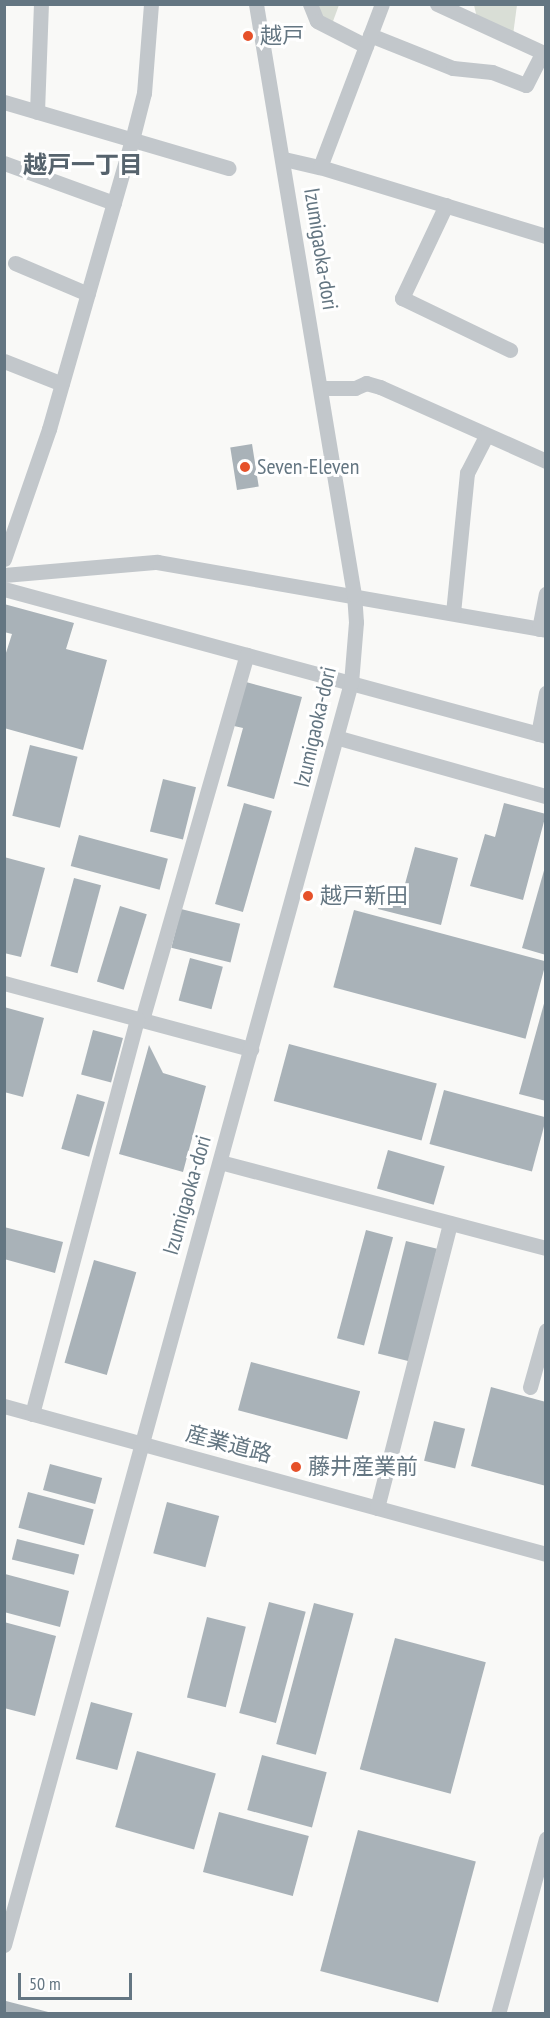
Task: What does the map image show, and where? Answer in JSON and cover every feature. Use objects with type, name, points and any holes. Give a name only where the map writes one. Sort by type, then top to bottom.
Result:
[{"type":"street","points":[[37,112],[41,4]]},
{"type":"street","points":[[4,559],[62,384],[132,140],[144,93],[151,4]]},
{"type":"street","name":"Izumigaoka-dori","points":[[4,1945],[339,738],[351,683],[356,631],[354,595],[322,388],[256,4]]},
{"type":"street","points":[[310,4],[317,21],[453,68],[492,72],[526,85],[544,53],[465,10],[437,4]]},
{"type":"street","points":[[320,166],[382,4]]},
{"type":"street","points":[[4,102],[228,168]]},
{"type":"street","points":[[284,159],[320,166],[546,236]]},
{"type":"street","points":[[4,163],[114,203]]},
{"type":"street","points":[[446,205],[402,298],[510,350]]},
{"type":"street","points":[[15,263],[88,294]]},
{"type":"street","points":[[4,361],[62,384]]},
{"type":"street","points":[[322,388],[355,388],[366,383],[380,387],[546,461]]},
{"type":"street","points":[[453,613],[467,473],[486,436]]},
{"type":"street","points":[[4,575],[157,562],[542,629],[546,594]]},
{"type":"street","points":[[4,590],[542,735],[546,693]]},
{"type":"street","points":[[32,1414],[140,1019],[247,655]]},
{"type":"street","points":[[339,738],[546,796]]},
{"type":"street","points":[[4,983],[251,1049]]},
{"type":"street","points":[[220,1162],[546,1248]]},
{"type":"street","points":[[377,1508],[450,1223]]},
{"type":"street","points":[[530,1387],[546,1330]]},
{"type":"street","name":"産業道路","points":[[4,1406],[546,1554]]},
{"type":"street","points":[[498,2013],[546,1838]]},
{"type":"shaded area","points":[[316,5],[339,5],[332,24],[322,18]]},
{"type":"shaded area","points":[[474,5],[517,5],[513,35],[477,18]]},
{"type":"building","name":"Seven-Eleven","points":[[252,444],[259,486],[237,490],[230,447]]},
{"type":"building","points":[[4,604],[74,623],[66,649],[107,660],[83,750],[4,728],[4,659],[12,634],[4,632]]},
{"type":"building","points":[[246,682],[302,697],[274,799],[227,786],[243,728],[234,726]]},
{"type":"building","points":[[30,745],[78,757],[60,828],[12,816]]},
{"type":"building","points":[[163,779],[196,787],[183,840],[150,831]]},
{"type":"building","points":[[244,803],[272,811],[243,912],[215,904]]},
{"type":"building","points":[[504,803],[546,814],[523,900],[470,886],[485,834],[495,837]]},
{"type":"building","points":[[79,835],[168,859],[160,890],[71,866]]},
{"type":"building","points":[[415,847],[458,858],[441,925],[378,909],[382,890],[402,895]]},
{"type":"building","points":[[4,857],[45,868],[21,957],[4,953]]},
{"type":"building","points":[[546,867],[546,955],[522,948]]},
{"type":"building","points":[[74,878],[101,885],[77,973],[50,966]]},
{"type":"building","points":[[120,906],[147,914],[124,990],[97,982]]},
{"type":"building","points":[[181,909],[240,924],[231,963],[171,948]]},
{"type":"building","points":[[354,910],[546,961],[526,1039],[333,987]]},
{"type":"building","points":[[190,958],[223,967],[211,1009],[179,1001]]},
{"type":"building","points":[[546,1000],[546,1101],[519,1094]]},
{"type":"building","points":[[4,1007],[44,1018],[23,1097],[4,1092]]},
{"type":"building","points":[[93,1030],[123,1038],[111,1082],[81,1074]]},
{"type":"building","points":[[289,1044],[437,1084],[422,1141],[274,1101]]},
{"type":"building","points":[[149,1045],[163,1073],[206,1086],[183,1172],[119,1154]]},
{"type":"building","points":[[444,1090],[546,1117],[532,1172],[430,1144]]},
{"type":"building","points":[[77,1094],[105,1102],[89,1157],[61,1149]]},
{"type":"building","points":[[388,1150],[445,1166],[434,1205],[377,1188]]},
{"type":"building","points":[[4,1227],[63,1242],[55,1273],[4,1259]]},
{"type":"building","points":[[366,1230],[393,1237],[364,1345],[337,1338]]},
{"type":"building","points":[[406,1241],[437,1249],[409,1361],[378,1354]]},
{"type":"building","points":[[94,1260],[136,1272],[107,1375],[65,1363]]},
{"type":"building","points":[[251,1362],[360,1391],[347,1440],[238,1410]]},
{"type":"building","points":[[491,1387],[546,1402],[546,1486],[471,1466]]},
{"type":"building","points":[[434,1421],[465,1429],[455,1469],[424,1461]]},
{"type":"building","points":[[50,1464],[102,1478],[95,1504],[43,1490]]},
{"type":"building","points":[[28,1492],[94,1510],[84,1545],[18,1528]]},
{"type":"building","points":[[167,1502],[219,1516],[205,1567],[153,1553]]},
{"type":"building","points":[[17,1539],[79,1554],[74,1575],[12,1559]]},
{"type":"building","points":[[5,1574],[69,1591],[60,1627],[4,1612]]},
{"type":"building","points":[[269,1602],[306,1612],[276,1723],[239,1713]]},
{"type":"building","points":[[314,1603],[354,1614],[316,1755],[276,1744]]},
{"type":"building","points":[[207,1617],[246,1627],[226,1707],[187,1698]]},
{"type":"building","points":[[4,1622],[56,1636],[35,1716],[4,1708]]},
{"type":"building","points":[[395,1638],[486,1662],[451,1794],[360,1769]]},
{"type":"building","points":[[91,1702],[133,1713],[117,1770],[76,1759]]},
{"type":"building","points":[[137,1751],[216,1774],[194,1850],[115,1827]]},
{"type":"building","points":[[262,1755],[327,1772],[312,1827],[247,1810]]},
{"type":"building","points":[[219,1812],[309,1836],[293,1896],[203,1872]]},
{"type":"building","points":[[358,1830],[476,1862],[438,2003],[320,1971]]},
{"type":"building","points":[[6,2001],[52,2013],[52,2014],[4,2014]]},
{"type":"place","name":"越戸","points":[[248,36]]},
{"type":"place","name":"Seven-Eleven","points":[[245,467]]},
{"type":"place","name":"越戸新田","points":[[308,896]]},
{"type":"place","name":"藤井産業前","points":[[296,1467]]},
{"type":"district","name":"越戸一丁目","points":[[83,165]]}]
